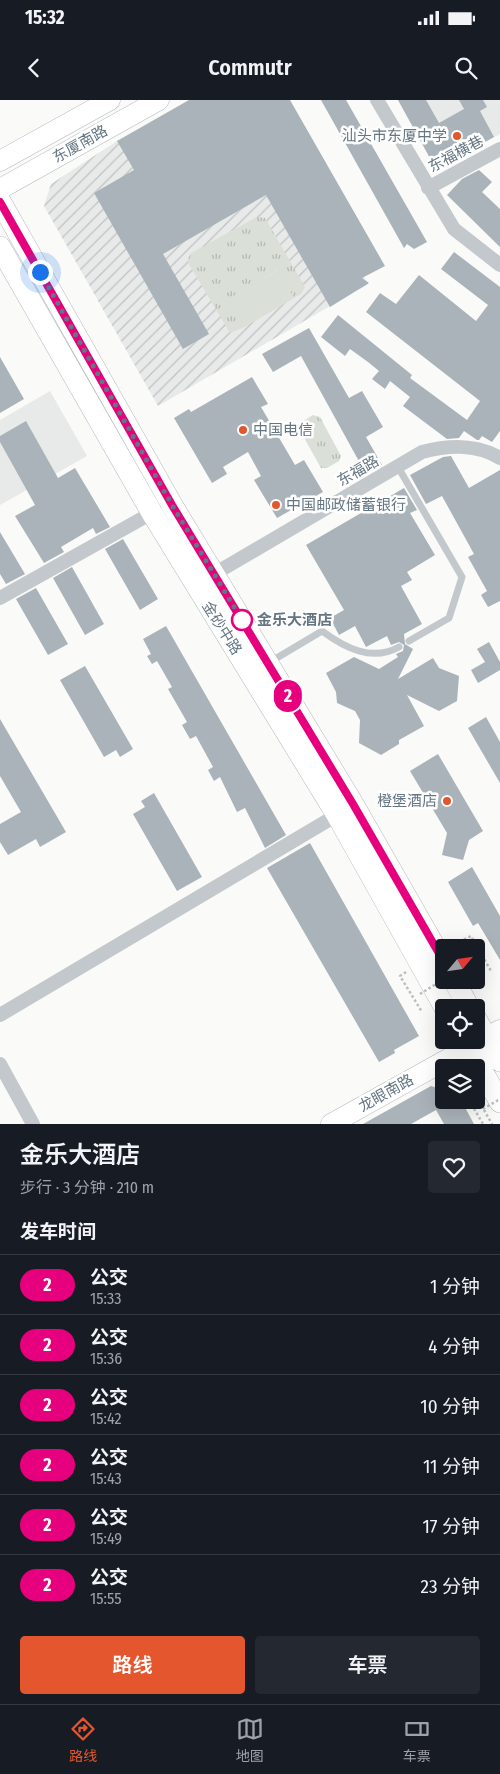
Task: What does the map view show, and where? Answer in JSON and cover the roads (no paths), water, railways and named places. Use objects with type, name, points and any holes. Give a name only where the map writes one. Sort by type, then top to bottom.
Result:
[{"type":"main road","name":"金砂中路","points":[[0,202],[172,505],[353,804],[435,946]]},
{"type":"main road","name":"金砂中路","points":[[0,247],[152,514],[337,815],[440,999]]},
{"type":"main road","points":[[488,1029],[500,1061]]},
{"type":"main road","points":[[468,1049],[494,1104]]},
{"type":"street","points":[[0,161],[110,100]]},
{"type":"street","name":"东厦南路","points":[[0,189],[159,100]]},
{"type":"street","points":[[377,100],[454,229],[500,265]]},
{"type":"street","name":"东福横巷","points":[[428,188],[500,149]]},
{"type":"street","name":"东福路","points":[[214,574],[422,452],[445,446],[497,451]]},
{"type":"street","points":[[0,598],[152,514]]},
{"type":"street","points":[[0,1015],[337,815]]},
{"type":"street","name":"龙眼南路","points":[[331,1124],[458,1049]]},
{"type":"street","points":[[0,1064],[34,1124]]},
{"type":"lane","points":[[398,467],[462,577],[449,618],[408,641]]},
{"type":"lane","points":[[268,663],[322,631],[341,645],[372,654],[387,654],[399,647]]},
{"type":"place","name":"汕头市东厦中学","points":[[457,136]]},
{"type":"place","name":"中国电信","points":[[243,430]]},
{"type":"place","name":"中国邮政储蓄银行","points":[[276,505]]},
{"type":"place","name":"金乐大酒店","points":[[242,620]]},
{"type":"place","name":"橙堡酒店","points":[[447,801]]}]
